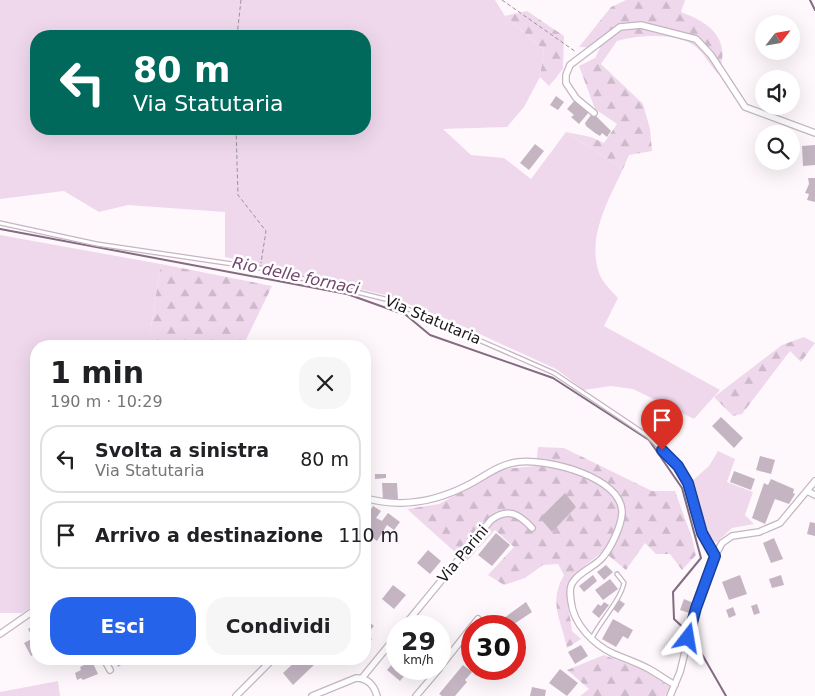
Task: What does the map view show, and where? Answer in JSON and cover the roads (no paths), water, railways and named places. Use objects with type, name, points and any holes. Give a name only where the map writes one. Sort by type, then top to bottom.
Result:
[{"type":"street","points":[[594,113],[576,98],[566,83],[566,75],[570,65],[620,27],[641,25],[696,39],[711,55],[744,107],[815,133]]},
{"type":"street","points":[[371,499],[404,504],[439,498],[469,485],[502,465],[520,461],[533,461],[574,470],[601,481],[618,498],[622,513],[617,532],[602,558],[572,582],[570,590],[572,610],[582,628],[612,654],[649,669],[675,685]]},
{"type":"street","points":[[670,696],[675,685],[691,625],[715,556],[722,544],[732,536],[759,532],[780,523],[815,481]]},
{"type":"street","points":[[807,491],[815,495]]},
{"type":"street","name":"Via Parini","points":[[413,615],[491,520],[502,514],[514,513],[520,515],[532,528]]},
{"type":"street","points":[[0,634],[30,612]]},
{"type":"street","points":[[451,653],[461,640]]},
{"type":"street","points":[[312,696],[340,684],[362,678],[386,649]]},
{"type":"street","points":[[107,665],[110,670]]},
{"type":"street","points":[[236,696],[267,665]]},
{"type":"street","points":[[362,678],[371,684],[376,696]]},
{"type":"street","points":[[416,696],[429,680]]},
{"type":"lane","name":"Via Statutaria","points":[[0,223],[97,244],[260,268],[385,299],[554,373],[648,436],[678,466],[688,483],[702,533],[715,556]]},
{"type":"lane","points":[[592,638],[600,622],[622,591],[624,583],[617,574]]},
{"type":"waterway","points":[[810,0],[815,10]]},
{"type":"waterway","name":"Rio delle fornaci","points":[[0,229],[347,294],[406,315],[430,335],[553,378],[649,440],[682,488],[701,558],[673,592],[674,619],[688,632]]},
{"type":"waterway","name":"Rio delle fornaci","points":[[691,635],[726,696]]}]
